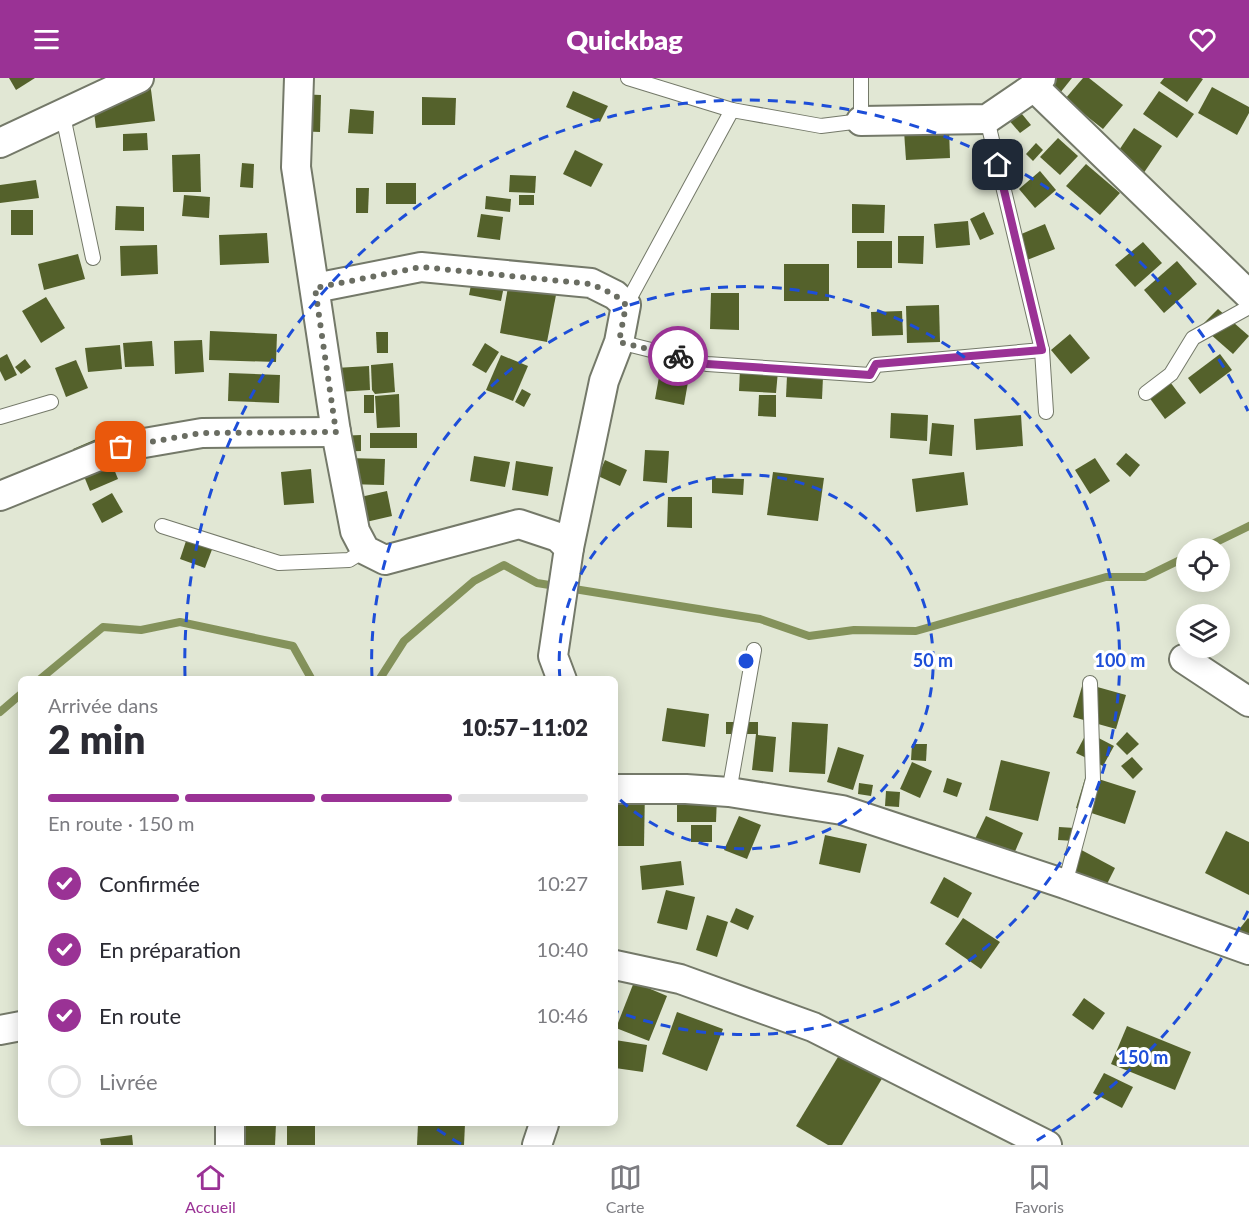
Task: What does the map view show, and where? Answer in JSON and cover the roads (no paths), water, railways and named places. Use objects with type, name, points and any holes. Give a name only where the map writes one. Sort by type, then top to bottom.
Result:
[{"type":"street","points":[[0,143],[63,116],[139,78]]},
{"type":"street","points":[[298,78],[296,167],[336,432],[356,531],[365,550],[385,560],[519,524],[558,537],[565,573]]},
{"type":"street","points":[[861,121],[987,119],[1038,82],[1249,295]]},
{"type":"street","points":[[315,288],[421,267],[591,284],[615,295],[626,305],[619,342],[604,381],[565,573],[553,656],[560,676]]},
{"type":"street","points":[[1,491],[121,447],[202,433],[336,432]]},
{"type":"street","points":[[1184,659],[1249,702]]},
{"type":"street","points":[[618,789],[686,789],[729,792],[842,810],[1065,884],[1249,950]]},
{"type":"street","points":[[618,966],[680,979],[813,1027],[997,1134],[1047,1145]]},
{"type":"street","points":[[0,1030],[18,1027]]},
{"type":"street","points":[[230,1126],[230,1145]]},
{"type":"street","points":[[537,1145],[543,1126]]},
{"type":"lane","points":[[628,78],[732,110],[821,126],[861,121],[861,78]]},
{"type":"lane","points":[[626,305],[732,110]]},
{"type":"lane","points":[[63,116],[93,258]]},
{"type":"lane","points":[[987,119],[1042,350],[1046,412]]},
{"type":"lane","points":[[1146,393],[1171,374],[1193,338],[1249,307]]},
{"type":"lane","points":[[619,342],[707,364],[870,375],[876,364],[1042,350]]},
{"type":"lane","points":[[0,417],[51,402]]},
{"type":"lane","points":[[162,526],[279,563],[349,560],[365,550]]},
{"type":"lane","points":[[729,792],[754,650]]},
{"type":"lane","points":[[1065,884],[1092,779],[1090,683]]},
{"type":"waterway","points":[[1224,538],[1249,526]]},
{"type":"waterway","points":[[382,676],[404,641],[474,581],[504,565],[537,583],[760,619],[809,636],[854,630],[916,631],[1106,577],[1145,577],[1176,562]]},
{"type":"waterway","points":[[44,676],[103,627],[141,630],[180,622],[293,646],[310,676]]},
{"type":"waterway","points":[[0,712],[18,697]]}]
